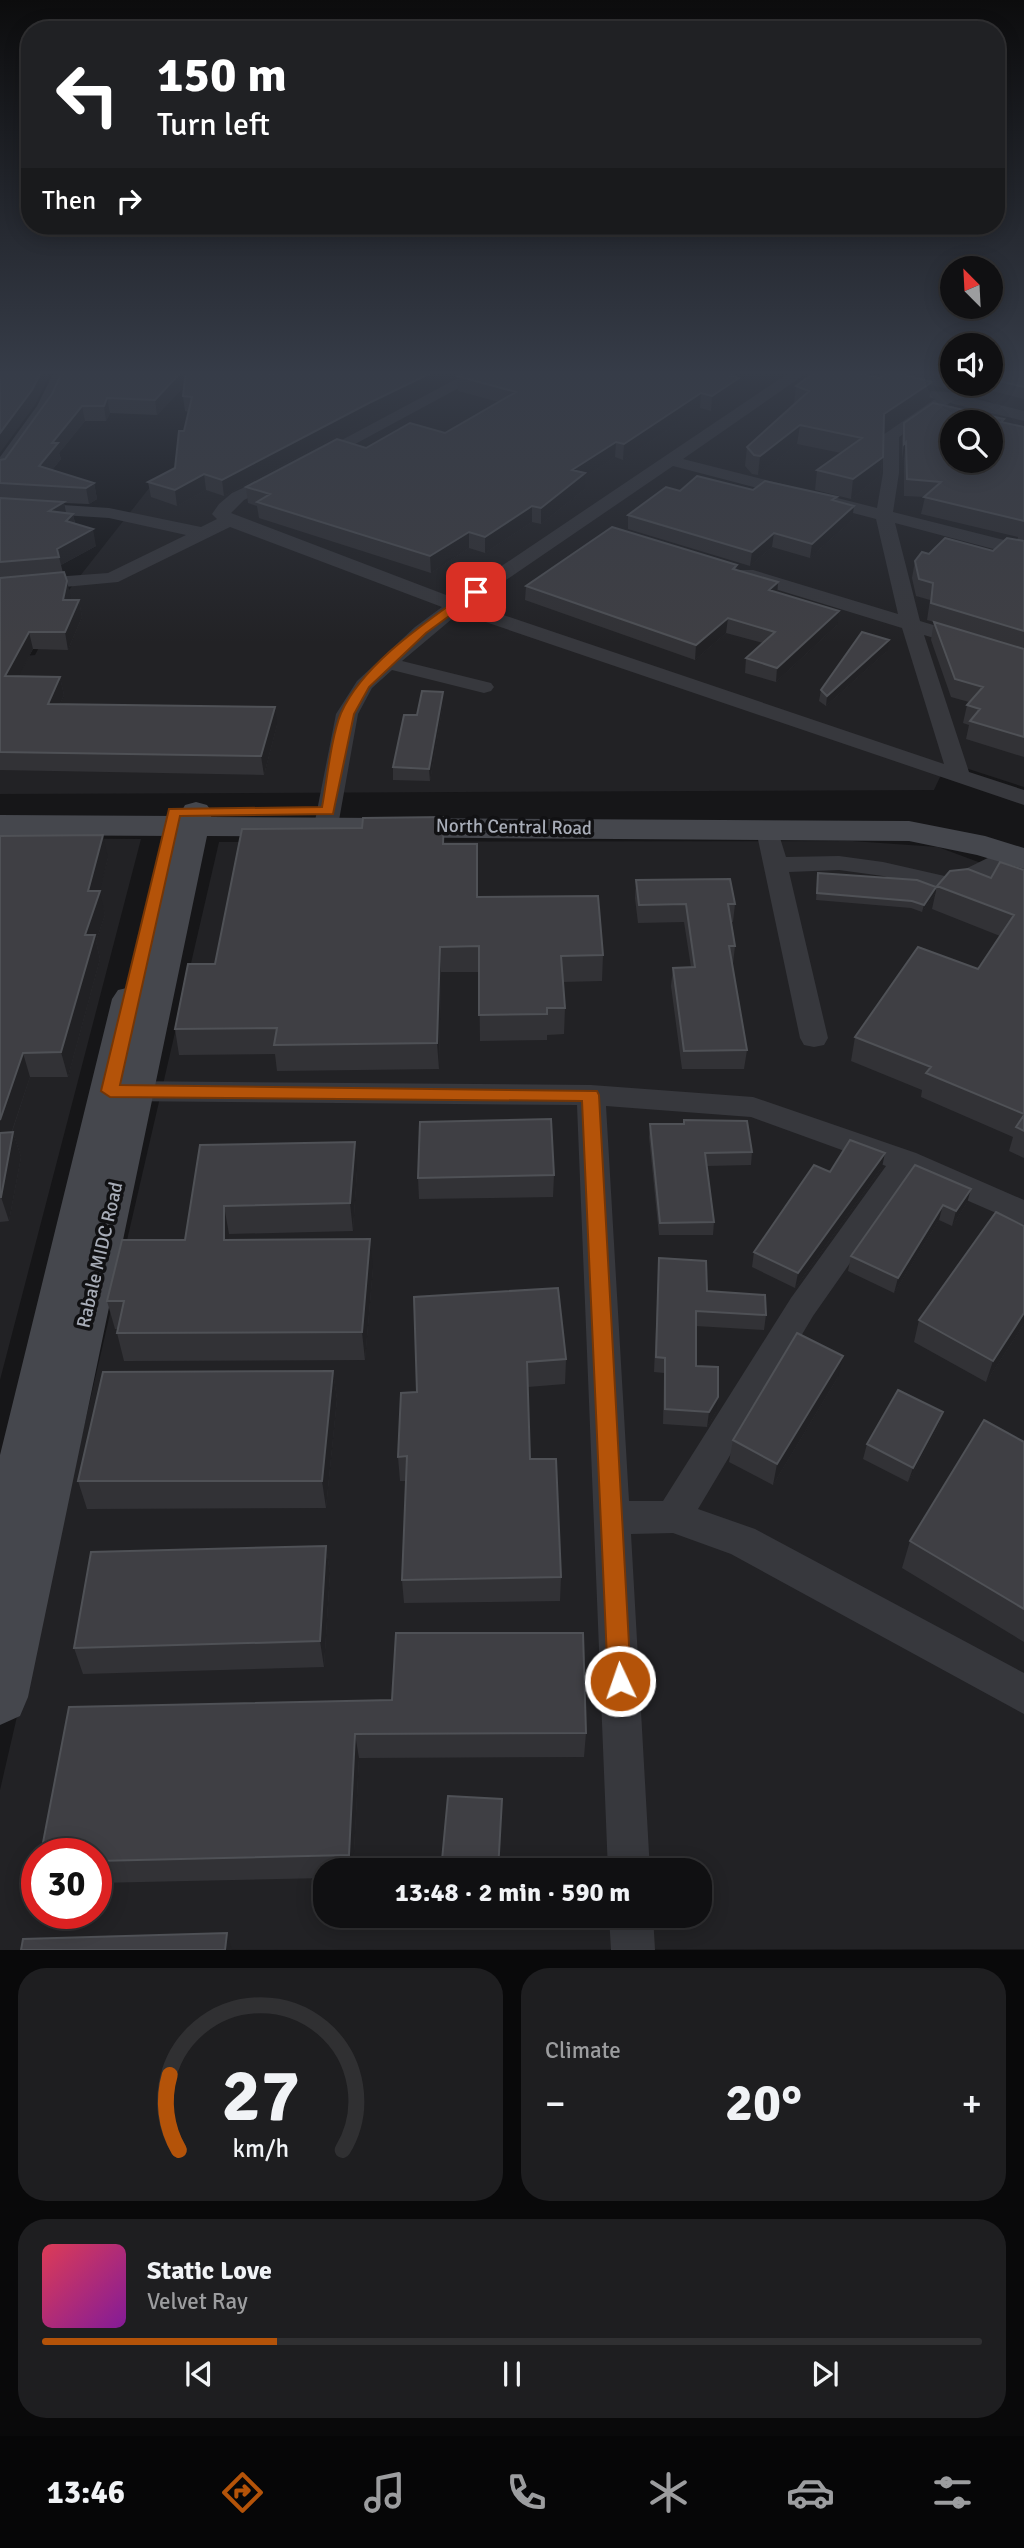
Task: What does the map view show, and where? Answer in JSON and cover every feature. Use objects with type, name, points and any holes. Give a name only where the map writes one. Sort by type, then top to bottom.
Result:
[{"type":"main road","name":"North Central Road","points":[[0,825],[183,819],[721,812],[897,817],[957,826],[1020,852]]},
{"type":"main road","name":"North Central Road","points":[[0,813],[183,819]]},
{"type":"main road","name":"North Central Road","points":[[327,818],[768,830],[909,831],[1020,852]]},
{"type":"main road","name":"Rabale MIDC Road","points":[[0,1697],[47,1423],[183,819]]},
{"type":"main road","name":"Rabale MIDC Road","points":[[0,1560],[47,1423]]},
{"type":"street","points":[[309,461],[236,499],[223,508],[221,514],[229,520],[455,606],[1024,798]]},
{"type":"street","points":[[327,818],[347,714],[364,685],[422,631],[455,606],[671,461],[1024,551]]},
{"type":"street","points":[[891,461],[884,516],[897,573],[959,777]]},
{"type":"street","points":[[0,506],[108,513],[203,533]]},
{"type":"street","points":[[0,587],[111,578],[229,520]]},
{"type":"street","points":[[580,523],[607,531]]},
{"type":"street","points":[[727,568],[1024,659]]},
{"type":"street","points":[[387,663],[484,687]]},
{"type":"street","points":[[768,830],[814,1038]]},
{"type":"street","points":[[775,865],[839,863],[883,869],[948,885],[959,884],[1020,852]]},
{"type":"street","points":[[123,1091],[591,1095],[753,1107],[905,1161],[1024,1213]]},
{"type":"street","points":[[591,1095],[628,1858]]},
{"type":"street","points":[[673,1517],[802,1307],[905,1161]]},
{"type":"street","points":[[611,1518],[673,1517],[742,1541],[1024,1694]]},
{"type":"street","points":[[632,1928],[633,1950]]},
{"type":"shaded area","points":[[187,461],[940,461],[940,473],[1003,473],[1003,461],[1024,461],[1024,787],[947,762],[934,790],[0,794],[0,658],[35,655],[69,590],[150,487]]},
{"type":"shaded area","points":[[0,838],[141,839],[0,1380]]},
{"type":"shaded area","points":[[852,841],[938,847],[1024,879],[1024,1949],[0,1950],[0,1790],[219,842]]},
{"type":"building","points":[[0,461],[43,461],[39,466],[94,483],[86,488],[0,483]]},
{"type":"building","points":[[176,461],[258,461],[222,480],[204,474],[175,490],[148,482],[175,468]]},
{"type":"building","points":[[295,461],[586,461],[572,470],[585,473],[541,508],[532,506],[485,537],[469,532],[430,556],[257,502],[270,494],[246,487]]},
{"type":"building","points":[[830,461],[878,461],[853,479],[817,470]]},
{"type":"building","points":[[907,461],[940,461],[940,473],[1003,473],[1003,461],[1024,461],[1024,521],[924,497],[941,482],[907,479]]},
{"type":"building","points":[[697,476],[753,490],[765,481],[837,497],[832,500],[854,506],[812,544],[774,533],[752,552],[628,515],[666,487],[680,491]]},
{"type":"building","points":[[0,498],[64,502],[49,511],[73,514],[66,521],[93,529],[57,549],[59,557],[0,562]]},
{"type":"building","points":[[612,527],[737,565],[733,569],[778,582],[769,590],[839,611],[777,668],[746,658],[775,632],[728,618],[696,645],[526,586]]},
{"type":"building","points":[[945,538],[993,551],[1007,538],[1024,541],[1024,631],[931,603],[933,583],[919,579],[915,561],[922,552],[929,554]]},
{"type":"building","points":[[64,572],[67,581],[63,600],[79,600],[65,632],[29,632],[5,676],[60,677],[48,704],[275,707],[261,756],[0,752],[0,578]]},
{"type":"building","points":[[934,622],[1024,649],[1024,737],[970,721],[980,709],[967,705],[983,687],[955,679]]},
{"type":"building","points":[[862,632],[889,640],[827,696],[821,690]]},
{"type":"building","points":[[422,691],[443,692],[429,769],[393,767],[404,715],[417,715]]},
{"type":"building","points":[[444,817],[443,844],[477,844],[477,897],[598,896],[603,955],[561,956],[565,1008],[547,1008],[547,1014],[479,1015],[479,946],[440,947],[437,1043],[274,1045],[277,1028],[175,1029],[188,964],[215,964],[242,829],[362,828],[363,818]]},
{"type":"building","points":[[103,835],[88,891],[100,891],[85,935],[95,935],[61,1052],[23,1053],[0,1120],[0,836]]},
{"type":"building","points":[[1000,862],[1024,870],[1024,1114],[926,1073],[931,1067],[855,1037],[918,947],[978,969],[1014,915],[937,886],[950,871],[968,869],[991,878]]},
{"type":"building","points":[[818,873],[917,880],[936,887],[924,905],[912,901],[817,893]]},
{"type":"building","points":[[730,879],[735,904],[728,904],[735,946],[729,946],[747,1050],[684,1051],[673,968],[695,967],[686,904],[639,905],[636,880]]},
{"type":"building","points":[[1024,1115],[1024,1131],[1016,1127]]},
{"type":"building","points":[[551,1119],[554,1175],[418,1178],[420,1122]]},
{"type":"building","points":[[684,1120],[747,1121],[752,1152],[705,1153],[714,1222],[660,1223],[650,1124],[684,1124]]},
{"type":"building","points":[[13,1132],[1,1197],[0,1197],[0,1133]]},
{"type":"building","points":[[850,1140],[885,1153],[798,1273],[754,1252],[814,1165],[830,1172]]},
{"type":"building","points":[[355,1142],[350,1203],[224,1206],[224,1240],[370,1239],[362,1332],[117,1333],[124,1301],[107,1301],[122,1240],[185,1240],[200,1145]]},
{"type":"building","points":[[915,1165],[971,1189],[956,1211],[943,1205],[898,1278],[851,1256]]},
{"type":"building","points":[[996,1212],[1024,1226],[1024,1313],[993,1361],[919,1320]]},
{"type":"building","points":[[659,1258],[706,1261],[707,1291],[765,1295],[766,1315],[696,1311],[696,1366],[718,1367],[718,1397],[709,1412],[665,1409],[665,1358],[656,1357]]},
{"type":"building","points":[[558,1288],[566,1359],[527,1362],[530,1459],[556,1459],[561,1577],[402,1580],[407,1456],[398,1457],[401,1393],[417,1392],[414,1297]]},
{"type":"building","points":[[797,1333],[843,1356],[777,1464],[733,1440]]},
{"type":"building","points":[[333,1371],[322,1481],[78,1481],[103,1372]]},
{"type":"building","points":[[898,1390],[943,1412],[913,1468],[867,1444]]},
{"type":"building","points":[[984,1420],[1024,1442],[1024,1609],[910,1541]]},
{"type":"building","points":[[326,1546],[320,1641],[74,1648],[91,1552]]},
{"type":"building","points":[[396,1633],[583,1633],[586,1733],[355,1734],[349,1855],[112,1861],[112,1838],[44,1838],[69,1707],[392,1700]]},
{"type":"building","points":[[448,1796],[502,1799],[499,1858],[442,1858]]},
{"type":"building","points":[[227,1933],[225,1950],[21,1950],[23,1939]]},
{"type":"route","points":[[476,592],[422,631],[364,685],[347,714],[328,811],[174,812],[110,1091],[591,1095],[620,1681]]}]
